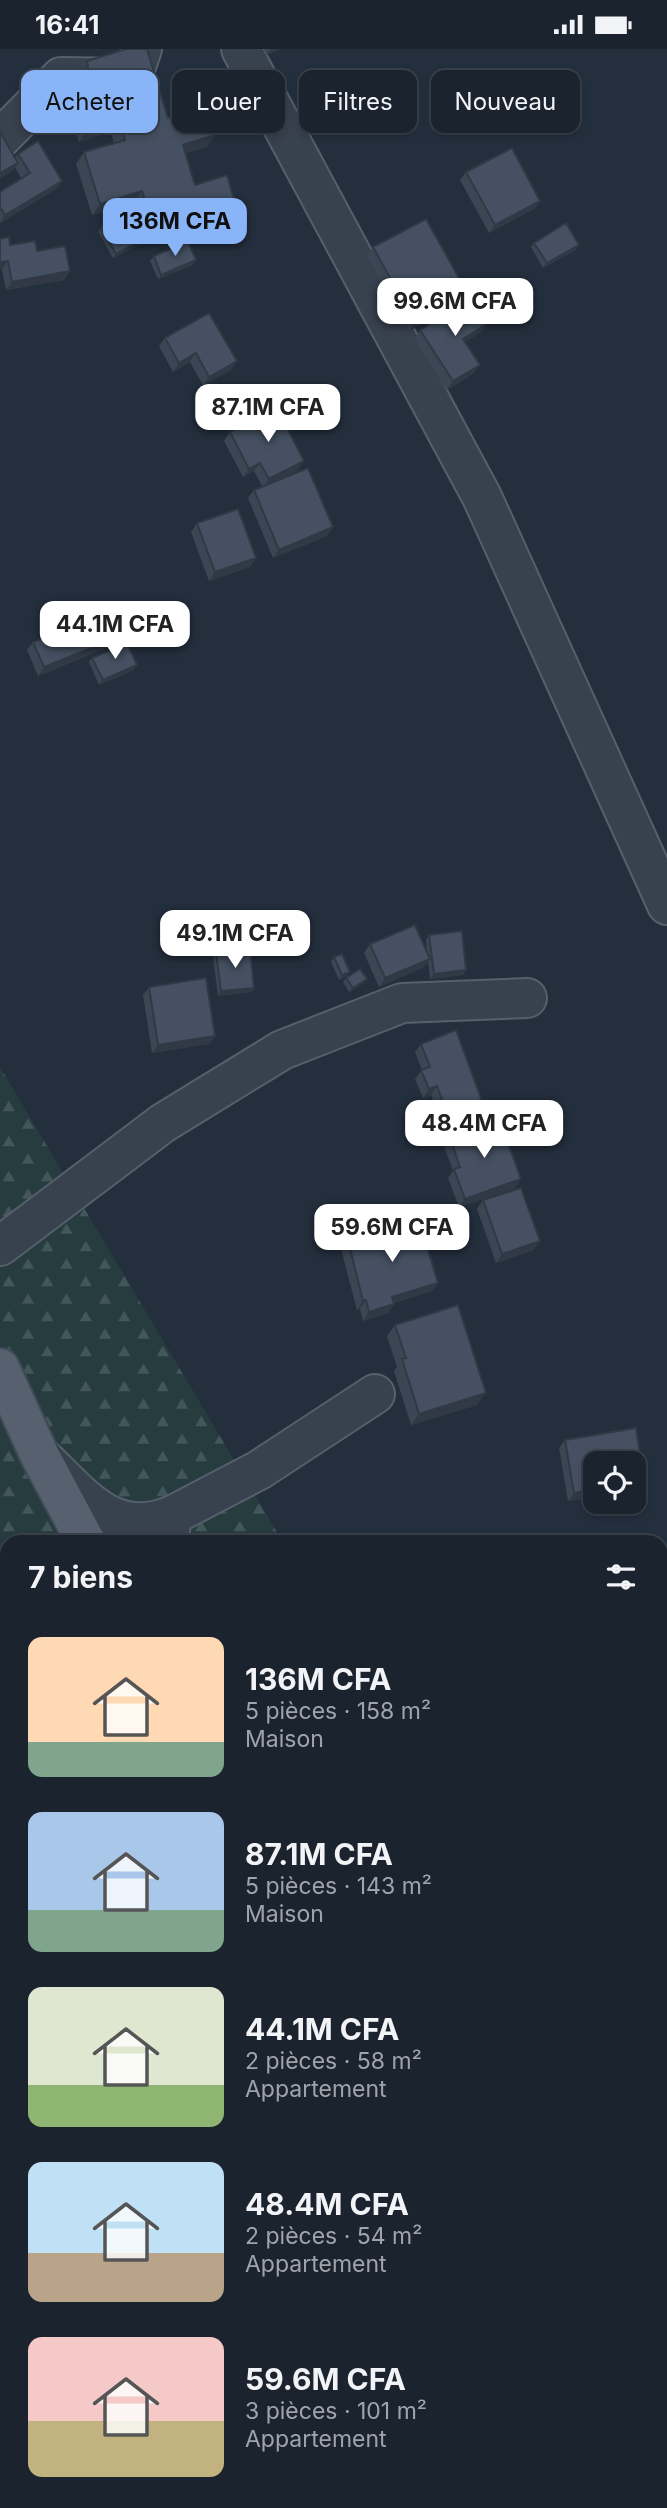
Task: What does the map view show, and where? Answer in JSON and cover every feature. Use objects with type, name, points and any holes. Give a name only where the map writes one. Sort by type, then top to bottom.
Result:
[{"type":"main road","points":[[0,1369],[39,1454],[82,1535]]},
{"type":"street","points":[[0,139],[61,77],[132,78],[142,49]]},
{"type":"street","points":[[241,49],[482,497],[667,905]]},
{"type":"street","points":[[0,1246],[163,1123],[282,1050],[402,1003],[527,998]]},
{"type":"street","points":[[39,1454],[101,1513],[134,1524],[164,1528],[375,1394]]},
{"type":"green space","points":[[0,1067],[279,1535],[0,1535]]},
{"type":"building","points":[[126,49],[147,49],[153,70],[78,70],[88,67],[87,61]]},
{"type":"building","points":[[158,85],[168,118],[172,117],[172,133],[214,133],[183,145],[195,185],[227,175],[234,199],[201,210],[203,216],[154,230],[142,191],[100,204],[84,152],[125,140],[123,133],[158,133]]},
{"type":"building","points":[[0,132],[18,163],[0,173]]},
{"type":"building","points":[[38,141],[62,181],[5,215],[0,207],[0,192],[30,173],[18,154]]},
{"type":"building","points":[[512,148],[540,201],[495,225],[466,172]]},
{"type":"building","points":[[134,210],[148,237],[116,254],[101,227]]},
{"type":"building","points":[[426,219],[459,278],[429,295],[438,311],[415,323],[373,247]]},
{"type":"building","points":[[566,223],[579,245],[547,263],[534,243]]},
{"type":"building","points":[[9,237],[10,245],[35,241],[37,251],[65,246],[70,271],[12,282],[8,261],[0,262],[0,239]]},
{"type":"building","points":[[188,241],[196,260],[161,275],[154,256]]},
{"type":"building","points":[[472,298],[488,323],[463,339],[480,365],[453,381],[420,330]]},
{"type":"building","points":[[209,313],[237,361],[209,377],[196,353],[179,363],[165,338]]},
{"type":"building","points":[[277,408],[304,461],[269,479],[260,463],[249,469],[230,432]]},
{"type":"building","points":[[308,468],[333,527],[279,550],[254,490]]},
{"type":"building","points":[[238,509],[256,558],[215,572],[197,523]]},
{"type":"building","points":[[118,606],[129,633],[44,667],[33,642]]},
{"type":"building","points":[[127,643],[137,665],[103,680],[92,658]]},
{"type":"building","points":[[415,925],[430,959],[385,978],[370,944]]},
{"type":"building","points":[[462,931],[466,970],[434,974],[429,935]]},
{"type":"building","points":[[250,948],[254,988],[221,991],[216,952]]},
{"type":"building","points":[[342,954],[350,972],[342,975],[334,957]]},
{"type":"building","points":[[360,969],[367,979],[353,988],[346,978]]},
{"type":"building","points":[[206,978],[215,1036],[158,1045],[149,987]]},
{"type":"building","points":[[456,1030],[486,1112],[452,1126],[437,1086],[429,1089],[421,1070],[430,1067],[421,1044]]},
{"type":"building","points":[[500,1121],[521,1179],[465,1199],[454,1169],[460,1167],[450,1138]]},
{"type":"building","points":[[521,1188],[540,1241],[502,1254],[483,1200]]},
{"type":"building","points":[[419,1220],[438,1283],[392,1297],[394,1304],[369,1312],[366,1300],[363,1301],[348,1240]]},
{"type":"building","points":[[458,1305],[486,1393],[419,1414],[395,1325]]},
{"type":"building","points":[[636,1428],[639,1451],[583,1451],[583,1491],[574,1493],[565,1440]]}]
